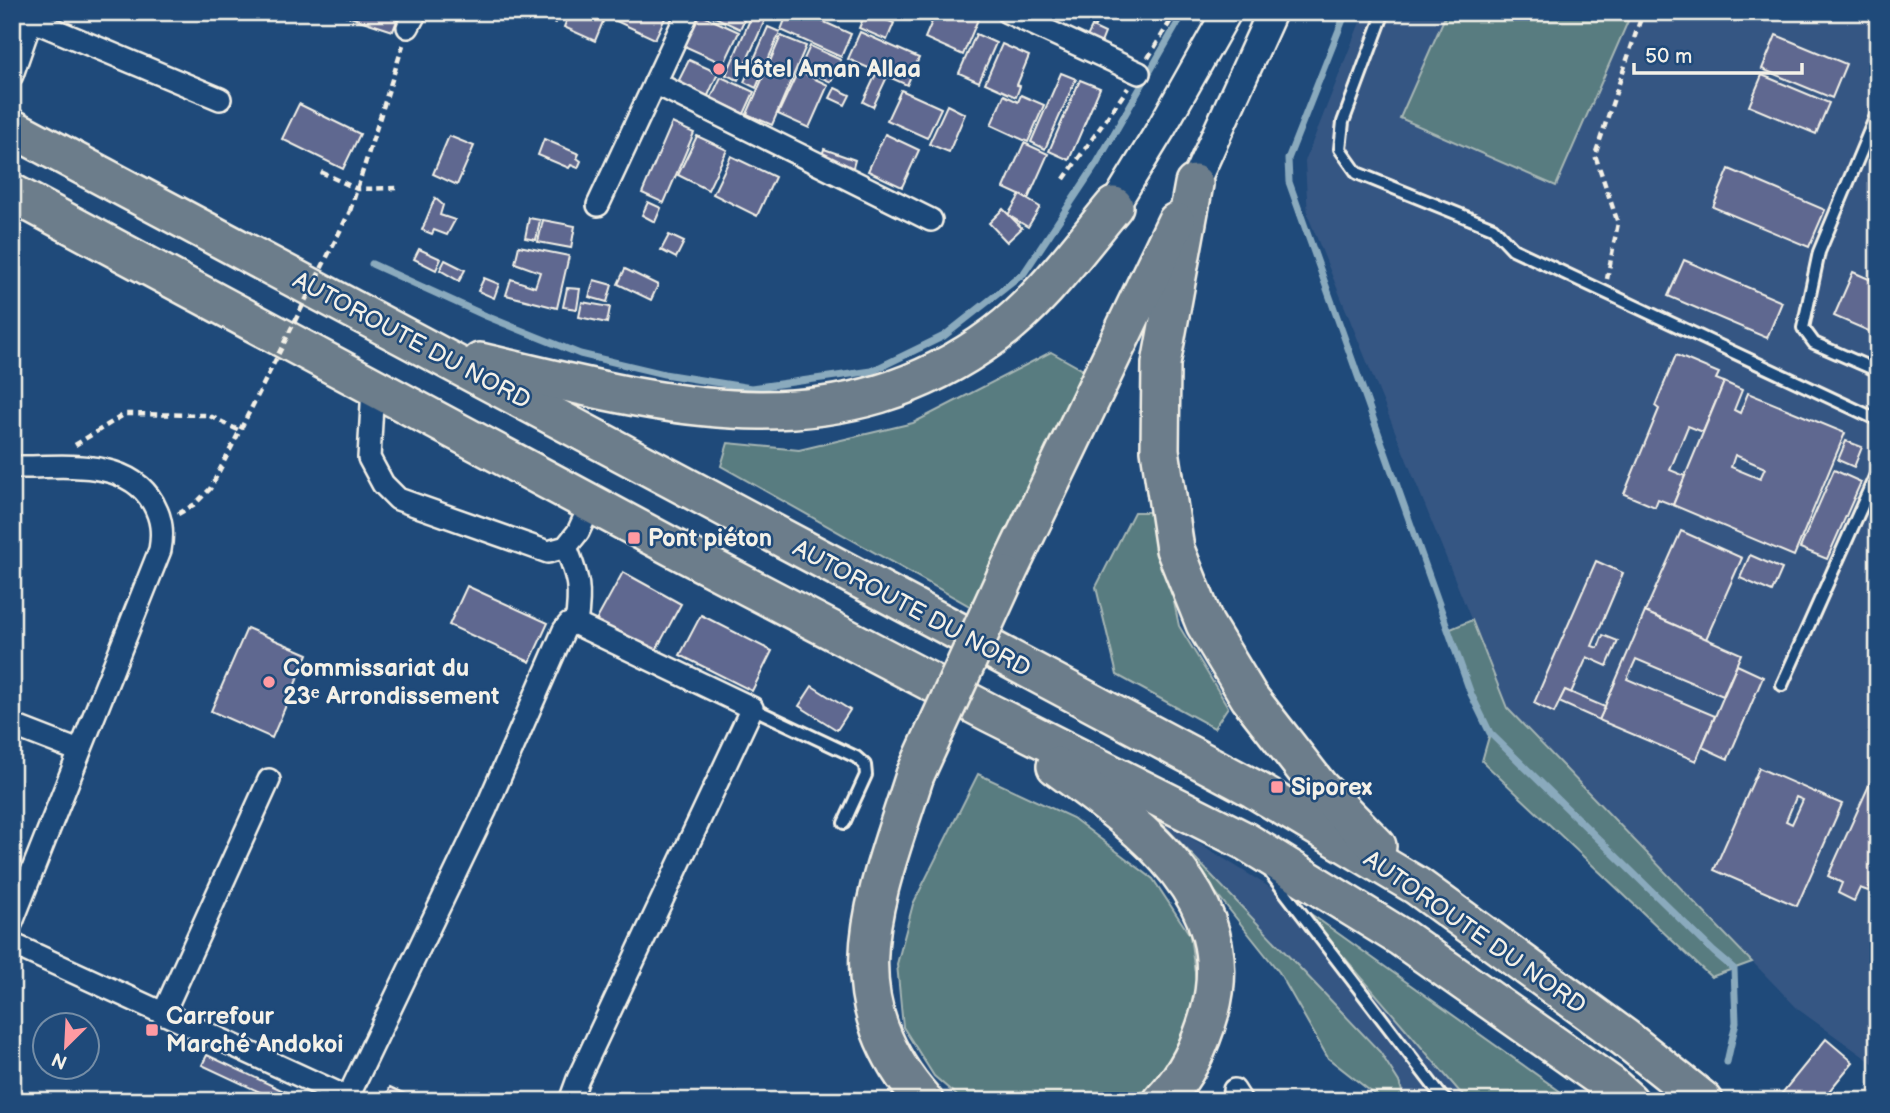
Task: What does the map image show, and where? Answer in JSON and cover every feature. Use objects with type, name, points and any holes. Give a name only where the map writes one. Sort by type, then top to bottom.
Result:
[{"type":"highway","name":"AUTOROUTE DU NORD","points":[[12,128],[1254,789],[1417,886],[1625,1038],[1704,1101]]},
{"type":"highway","points":[[924,1101],[890,1056],[870,998],[868,977],[874,909],[889,851],[915,775],[1006,576],[1194,184]]},
{"type":"highway","points":[[1194,184],[1161,364],[1160,450],[1175,550],[1205,624],[1249,697],[1319,787],[1417,886]]},
{"type":"highway","name":"AUTOROUTE DU NORD","points":[[12,193],[591,504],[990,713],[1245,841],[1402,938],[1611,1085],[1629,1101]]},
{"type":"highway","points":[[431,350],[597,390],[684,407],[765,412],[832,405],[898,389],[955,362],[997,334],[1042,291],[1114,206]]},
{"type":"highway","points":[[990,713],[1156,845],[1182,876],[1203,912],[1213,944],[1216,975],[1212,1003],[1203,1038],[1192,1063],[1162,1101]]},
{"type":"main road","points":[[1114,206],[1163,127],[1227,12]]},
{"type":"main road","points":[[1194,184],[1272,12]]},
{"type":"street","points":[[598,205],[688,12]]},
{"type":"street","points":[[1007,12],[1139,73]]},
{"type":"street","points":[[12,75],[31,19],[220,99]]},
{"type":"street","points":[[655,83],[931,220]]},
{"type":"street","points":[[373,387],[369,458],[383,484],[398,499],[548,552],[566,547],[578,532],[591,504]]},
{"type":"street","points":[[12,467],[91,468],[124,475],[147,492],[162,523],[160,550],[12,922]]},
{"type":"street","points":[[566,547],[577,576],[580,594],[576,624]]},
{"type":"street","points":[[12,944],[352,1099],[485,811],[564,630],[569,624],[576,624],[752,708],[570,1101]]},
{"type":"street","points":[[12,725],[79,751]]},
{"type":"street","points":[[163,1014],[269,780]]},
{"type":"lane","points":[[1384,12],[1343,122],[1340,149],[1357,173],[1493,228],[1513,249],[1604,289],[1878,420]]},
{"type":"lane","points":[[1878,111],[1819,252],[1803,328],[1814,343],[1878,371]]},
{"type":"lane","points":[[1782,685],[1878,470]]},
{"type":"lane","points":[[752,708],[856,757],[865,765],[866,775],[844,823]]},
{"type":"lane","points":[[1245,841],[1322,937],[1444,1099]]},
{"type":"path","points":[[1064,179],[1139,73],[1176,12]]},
{"type":"path","points":[[1604,289],[1611,267],[1618,223],[1595,155],[1643,12]]},
{"type":"path","points":[[162,523],[195,504],[210,489],[350,211],[412,20]]},
{"type":"path","points":[[321,172],[357,189],[398,188]]},
{"type":"path","points":[[39,467],[125,414],[208,415],[240,431]]},
{"type":"shaded area","points":[[1364,12],[1878,12],[1878,1067],[1799,1010],[1507,708],[1308,216],[1305,161]]},
{"type":"shaded area","points":[[1154,815],[1301,907],[1571,1101],[1383,1101],[1328,1058],[1279,972]]},
{"type":"green space","points":[[1447,12],[1632,12],[1556,186],[1400,118]]},
{"type":"green space","points":[[1051,352],[1083,370],[975,609],[721,466],[728,443],[799,450],[913,423]]},
{"type":"green space","points":[[1134,512],[1155,512],[1179,626],[1228,707],[1214,728],[1117,675],[1096,587]]},
{"type":"green space","points":[[1472,620],[1507,708],[1752,962],[1711,977],[1482,761],[1490,733],[1448,630]]},
{"type":"green space","points":[[978,774],[1073,818],[1153,879],[1190,935],[1198,995],[1178,1057],[1141,1100],[963,1101],[934,1076],[903,1027],[897,964],[913,904]]},
{"type":"green space","points":[[1154,815],[1380,1052],[1399,1082],[1405,1101],[1383,1101],[1328,1058],[1279,972]]},
{"type":"green space","points":[[1301,907],[1571,1101],[1472,1101],[1459,1091]]},
{"type":"building","points":[[335,12],[400,12],[393,31]]},
{"type":"building","points":[[532,12],[560,12],[555,23]]},
{"type":"building","points":[[570,12],[607,12],[595,41],[564,27]]},
{"type":"building","points":[[618,12],[668,12],[655,39],[614,20]]},
{"type":"building","points":[[704,12],[748,12],[740,29]]},
{"type":"building","points":[[788,12],[802,12],[851,34],[841,57],[781,30]]},
{"type":"building","points":[[866,12],[894,23],[887,40],[859,28]]},
{"type":"building","points":[[936,12],[968,12],[979,17],[963,55],[925,38]]},
{"type":"building","points":[[1086,12],[1101,12],[1095,26],[1082,20]]},
{"type":"building","points":[[697,13],[739,32],[724,64],[682,45]]},
{"type":"building","points":[[752,15],[765,20],[738,80],[726,75]]},
{"type":"building","points":[[768,27],[780,32],[756,88],[744,82]]},
{"type":"building","points":[[1092,27],[1105,33],[1101,43],[1087,37]]},
{"type":"building","points":[[860,32],[919,58],[907,85],[848,59]]},
{"type":"building","points":[[976,34],[996,43],[979,82],[959,73]]},
{"type":"building","points":[[1776,35],[1846,64],[1832,98],[1762,69]]},
{"type":"building","points":[[781,36],[806,46],[772,125],[747,114]]},
{"type":"building","points":[[1002,44],[1029,56],[1017,85],[1020,86],[1016,97],[985,83]]},
{"type":"building","points":[[810,46],[841,60],[831,82],[800,68]]},
{"type":"building","points":[[689,60],[718,73],[707,98],[677,84]]},
{"type":"building","points":[[798,71],[828,85],[809,128],[778,114]]},
{"type":"building","points":[[877,72],[887,77],[873,107],[863,102]]},
{"type":"building","points":[[1061,73],[1076,79],[1045,149],[1031,142]]},
{"type":"building","points":[[1762,75],[1829,103],[1816,134],[1749,106]]},
{"type":"building","points":[[721,77],[754,92],[744,114],[711,98]]},
{"type":"building","points":[[1080,80],[1100,88],[1069,160],[1049,151]]},
{"type":"building","points":[[835,88],[850,95],[845,105],[830,98]]},
{"type":"building","points":[[901,90],[941,108],[927,138],[887,120]]},
{"type":"building","points":[[1004,95],[1018,102],[1021,95],[1044,105],[1028,142],[991,125]]},
{"type":"building","points":[[299,104],[360,134],[343,169],[282,139]]},
{"type":"building","points":[[947,105],[965,114],[949,152],[929,144]]},
{"type":"building","points":[[672,123],[694,133],[664,203],[642,193]]},
{"type":"building","points":[[885,134],[919,150],[902,187],[868,171]]},
{"type":"building","points":[[449,136],[474,146],[457,185],[433,174]]},
{"type":"building","points":[[697,136],[727,150],[708,190],[678,175]]},
{"type":"building","points":[[544,139],[579,154],[577,158],[581,161],[578,168],[571,165],[569,168],[538,155]]},
{"type":"building","points":[[1024,143],[1048,154],[1028,199],[1004,188]]},
{"type":"building","points":[[824,149],[855,160],[852,171],[821,159]]},
{"type":"building","points":[[731,156],[775,177],[757,216],[713,194]]},
{"type":"building","points":[[1729,169],[1825,210],[1809,247],[1713,207]]},
{"type":"building","points":[[1020,195],[1040,207],[1028,227],[1008,215]]},
{"type":"building","points":[[435,198],[443,205],[440,215],[455,220],[447,235],[434,230],[432,234],[422,230]]},
{"type":"building","points":[[648,202],[661,208],[655,222],[642,215]]},
{"type":"building","points":[[1003,209],[1022,228],[1007,242],[989,223]]},
{"type":"building","points":[[529,218],[540,220],[536,240],[525,238]]},
{"type":"building","points":[[543,220],[575,226],[571,248],[538,242]]},
{"type":"building","points":[[669,235],[684,242],[676,258],[661,250]]},
{"type":"building","points":[[519,246],[569,256],[557,308],[506,295],[511,279],[535,287],[540,272],[515,263]]},
{"type":"building","points":[[419,249],[441,259],[436,270],[414,259]]},
{"type":"building","points":[[445,260],[465,270],[459,281],[440,270]]},
{"type":"building","points":[[1684,260],[1782,302],[1767,338],[1668,296]]},
{"type":"building","points":[[625,269],[658,285],[651,300],[618,284]]},
{"type":"building","points":[[1853,272],[1878,283],[1878,335],[1834,316]]},
{"type":"building","points":[[484,278],[499,284],[494,298],[478,291]]},
{"type":"building","points":[[594,280],[612,285],[607,302],[589,297]]},
{"type":"building","points":[[567,288],[580,289],[577,309],[563,307]]},
{"type":"building","points":[[582,302],[610,307],[607,323],[579,317]]},
{"type":"building","points":[[1676,355],[1719,373],[1716,379],[1724,382],[1703,432],[1688,426],[1670,470],[1685,476],[1673,505],[1658,499],[1655,507],[1624,494],[1659,409],[1655,406]]},
{"type":"building","points":[[1724,382],[1742,390],[1734,410],[1740,413],[1748,393],[1845,433],[1794,556],[1673,505]],"holes":[[[1735,455],[1765,468],[1760,479],[1731,467]]]},
{"type":"building","points":[[1846,441],[1862,447],[1854,467],[1838,460]]},
{"type":"building","points":[[1834,470],[1861,482],[1827,559],[1800,548]]},
{"type":"building","points":[[1681,531],[1742,558],[1706,639],[1645,612]]},
{"type":"building","points":[[1750,555],[1782,569],[1772,592],[1740,578]]},
{"type":"building","points":[[1596,561],[1623,573],[1592,646],[1598,648],[1603,635],[1618,641],[1607,666],[1587,657],[1571,693],[1565,690],[1554,713],[1534,703]]},
{"type":"building","points":[[623,572],[681,604],[654,654],[596,621]]},
{"type":"building","points":[[467,586],[548,623],[530,662],[449,625]]},
{"type":"building","points":[[1645,612],[1741,654],[1723,696],[1636,659],[1627,679],[1715,716],[1696,761],[1599,720]]},
{"type":"building","points":[[701,615],[772,651],[752,691],[680,655]]},
{"type":"building","points":[[247,628],[308,654],[272,738],[211,711]]},
{"type":"building","points":[[1737,665],[1763,677],[1728,759],[1702,747]]},
{"type":"building","points":[[812,686],[850,710],[837,730],[799,706]]},
{"type":"building","points":[[1565,690],[1605,707],[1599,720],[1559,702]]},
{"type":"building","points":[[1759,768],[1842,804],[1797,906],[1714,870]],"holes":[[[1796,797],[1803,800],[1792,824],[1786,821]]]},
{"type":"building","points":[[1870,783],[1878,787],[1878,869],[1868,891],[1860,888],[1854,901],[1838,893],[1842,883],[1828,876]]},
{"type":"building","points":[[1826,1039],[1853,1062],[1821,1101],[1782,1101],[1778,1098]]},
{"type":"building","points":[[207,1055],[305,1101],[279,1101],[202,1065]]},
{"type":"building","points":[[390,1087],[420,1101],[385,1101]]},
{"type":"waterway","points":[[372,264],[486,316],[580,354],[664,374],[751,388],[872,371],[944,336],[1024,273],[1097,163],[1184,12]]},
{"type":"waterway","points":[[1346,12],[1288,159],[1289,182],[1471,694],[1490,733],[1734,969],[1736,1022],[1727,1062]]},
{"type":"place","name":"Hôtel Aman Allaa","points":[[719,69]]},
{"type":"place","name":"Pont piéton","points":[[634,538]]},
{"type":"place","name":"Commissariat du 23ᵉ Arrondissement","points":[[269,682]]},
{"type":"place","name":"Siporex","points":[[1277,787]]},
{"type":"place","name":"Carrefour Marché Andokoi","points":[[152,1030]]}]
